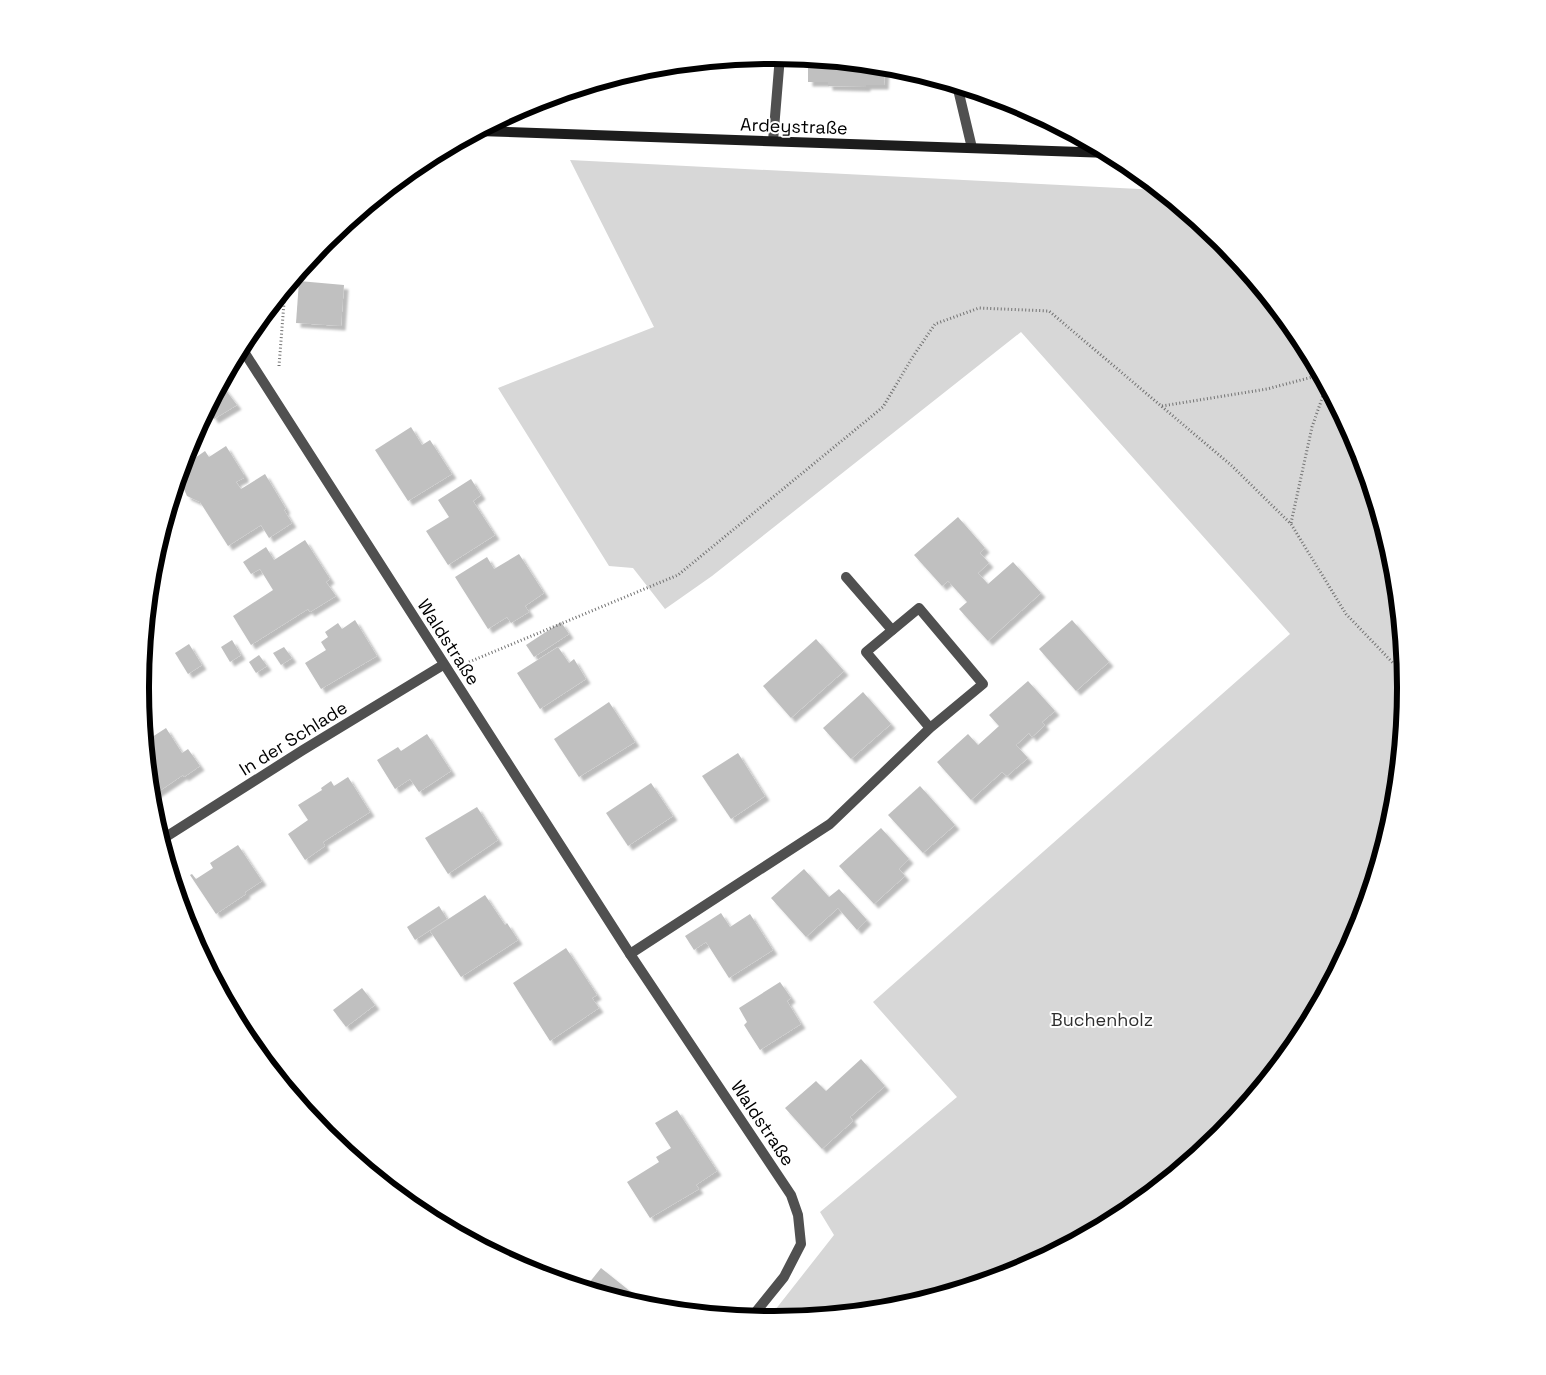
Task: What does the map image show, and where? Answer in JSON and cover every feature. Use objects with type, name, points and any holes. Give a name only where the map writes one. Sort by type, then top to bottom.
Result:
[{"type":"main road","name":"Ardeystraße","points":[[491,131],[1094,152]]},
{"type":"street","points":[[773,141],[779,64]]},
{"type":"street","points":[[958,92],[972,148]]},
{"type":"street","name":"Waldstraße","points":[[246,355],[630,954],[791,1195],[798,1215],[800,1244],[784,1277],[757,1311]]},
{"type":"street","points":[[846,577],[892,630]]},
{"type":"street","points":[[630,954],[830,824],[930,728],[983,684],[918,608],[866,652],[930,728]]},
{"type":"street","name":"In der Schlade","points":[[168,836],[303,750],[446,668]]},
{"type":"path","points":[[276,401],[284,300]]},
{"type":"path","points":[[446,668],[678,575],[883,407],[935,324],[979,308],[1049,311],[1162,406],[1232,466],[1291,524],[1346,614],[1396,664]]},
{"type":"path","points":[[1162,406],[1267,389],[1313,377]]},
{"type":"path","points":[[1291,524],[1312,427],[1323,395]]},
{"type":"green space","name":"Buchenholz","points":[[570,160],[1148,189],[1214,246],[1242,276],[1292,341],[1332,412],[1364,487],[1385,566],[1391,606],[1397,688],[1395,728],[1385,809],[1375,849],[1364,888],[1332,963],[1292,1034],[1268,1067],[1214,1129],[1184,1156],[1120,1206],[1085,1228],[1012,1264],[973,1278],[934,1290],[854,1306],[814,1310],[774,1311],[834,1235],[820,1212],[957,1097],[873,1002],[1290,634],[1021,332],[712,576],[665,609],[633,568],[609,566],[498,388],[654,327]]},
{"type":"building","points":[[808,65],[885,74],[884,85],[866,85],[866,87],[828,86],[828,82],[808,82]]},
{"type":"building","points":[[300,281],[344,285],[341,326],[296,323]]},
{"type":"building","points":[[226,390],[237,405],[214,419],[212,416]]},
{"type":"building","points":[[411,427],[422,445],[430,440],[452,474],[408,501],[375,450]]},
{"type":"building","points":[[226,446],[244,475],[244,478],[236,482],[241,489],[265,474],[286,509],[284,510],[292,523],[269,538],[261,525],[228,546],[200,502],[187,496],[182,486],[193,459],[205,451],[209,457]]},
{"type":"building","points":[[471,479],[481,495],[473,501],[495,535],[448,565],[426,531],[449,517],[438,500]]},
{"type":"building","points":[[958,517],[985,548],[980,553],[989,563],[978,573],[988,584],[1013,562],[1041,593],[988,641],[959,609],[967,602],[948,581],[942,586],[914,555]]},
{"type":"building","points":[[305,540],[330,579],[326,582],[336,596],[310,612],[308,609],[251,645],[233,616],[273,590],[260,569],[251,574],[243,562],[266,547],[274,560]]},
{"type":"building","points":[[519,554],[544,593],[525,606],[529,612],[511,623],[507,617],[488,629],[455,577],[487,557],[494,569]]},
{"type":"building","points":[[355,620],[377,656],[321,689],[305,663],[326,650],[321,642],[328,637],[325,632],[338,623],[342,629]]},
{"type":"building","points":[[1072,620],[1109,662],[1076,691],[1039,649]]},
{"type":"building","points":[[561,622],[569,634],[534,657],[526,645]]},
{"type":"building","points":[[816,639],[844,671],[791,718],[763,686]]},
{"type":"building","points":[[232,640],[241,655],[230,662],[221,647]]},
{"type":"building","points":[[189,644],[202,665],[188,674],[175,653]]},
{"type":"building","points":[[284,647],[292,658],[281,665],[273,653]]},
{"type":"building","points":[[558,647],[569,663],[574,659],[586,679],[540,709],[517,673]]},
{"type":"building","points":[[259,655],[267,666],[256,673],[249,662]]},
{"type":"building","points":[[1028,681],[1055,711],[1042,722],[1045,725],[1032,737],[1029,733],[1016,745],[1028,758],[1007,776],[1002,772],[971,800],[937,762],[968,734],[978,745],[999,726],[989,715]]},
{"type":"building","points":[[863,692],[891,724],[851,759],[823,728]]},
{"type":"building","points":[[609,702],[635,742],[579,777],[554,739]]},
{"type":"building","points":[[166,728],[182,753],[188,749],[200,766],[158,792],[152,737]]},
{"type":"building","points":[[427,734],[451,771],[419,792],[410,779],[395,789],[377,760],[398,747],[401,751]]},
{"type":"building","points":[[738,753],[765,796],[731,819],[702,776]]},
{"type":"building","points":[[348,777],[370,812],[323,842],[325,846],[305,860],[288,834],[308,820],[298,805],[322,790],[321,788],[331,781],[334,786]]},
{"type":"building","points":[[651,783],[673,816],[628,846],[606,813]]},
{"type":"building","points":[[920,786],[955,825],[923,853],[888,815]]},
{"type":"building","points":[[477,807],[498,840],[448,874],[425,838]]},
{"type":"building","points":[[881,828],[909,859],[899,869],[905,876],[874,904],[839,866]]},
{"type":"building","points":[[238,845],[262,881],[216,914],[190,875],[192,874],[196,879],[213,868],[210,863]]},
{"type":"building","points":[[804,869],[829,897],[839,889],[867,920],[857,930],[838,908],[806,937],[771,898]]},
{"type":"building","points":[[485,895],[505,925],[507,923],[518,940],[461,977],[430,931]]},
{"type":"building","points":[[439,906],[447,919],[415,940],[407,927]]},
{"type":"building","points":[[721,913],[730,927],[750,914],[773,950],[729,978],[706,942],[694,950],[685,936]]},
{"type":"building","points":[[566,948],[597,995],[592,998],[599,1008],[550,1041],[513,983]]},
{"type":"building","points":[[780,982],[791,998],[787,1001],[801,1024],[760,1050],[744,1025],[747,1022],[739,1008]]},
{"type":"building","points":[[362,988],[375,1005],[346,1027],[333,1010]]},
{"type":"building","points":[[861,1059],[885,1086],[850,1117],[853,1121],[822,1149],[785,1108],[816,1081],[826,1091]]},
{"type":"building","points":[[677,1110],[717,1171],[696,1185],[699,1189],[650,1218],[627,1182],[659,1162],[656,1157],[671,1148],[655,1123]]},
{"type":"building","points":[[601,1268],[635,1295],[612,1290],[589,1283]]}]
